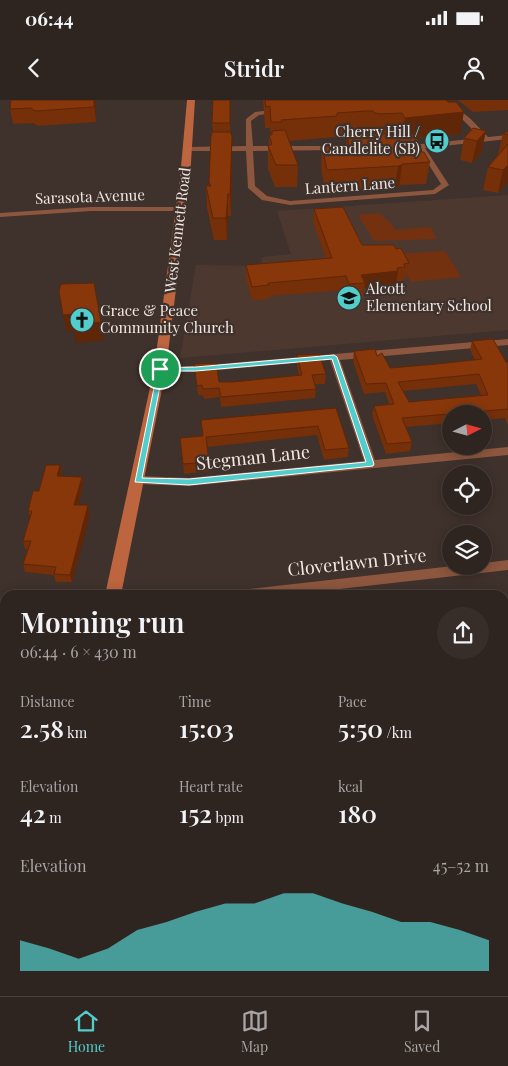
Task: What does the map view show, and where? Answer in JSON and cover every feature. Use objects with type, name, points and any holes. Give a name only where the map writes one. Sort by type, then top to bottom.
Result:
[{"type":"street","name":"West Kennett Road","points":[[114,590],[160,369],[181,209],[191,100]]},
{"type":"street","points":[[440,106],[459,113],[487,140]]},
{"type":"street","points":[[249,149],[248,120],[250,117],[260,113],[283,111]]},
{"type":"street","points":[[406,148],[508,137]]},
{"type":"street","name":"Lantern Lane","points":[[249,149],[250,184],[254,191],[272,200],[298,203],[435,192],[445,185],[421,147]]},
{"type":"street","points":[[187,149],[343,148]]},
{"type":"street","name":"Sarasota Avenue","points":[[0,215],[109,208],[181,209]]},
{"type":"street","points":[[160,369],[196,369],[508,342]]},
{"type":"street","points":[[334,357],[371,464]]},
{"type":"street","name":"Stegman Lane","points":[[138,480],[189,482],[508,451]]},
{"type":"street","name":"Cloverlawn Drive","points":[[285,590],[508,565]]},
{"type":"shaded area","name":"Alcott Elementary School","points":[[508,195],[508,330],[180,358],[196,265],[261,266],[262,257],[291,254],[277,211]]},
{"type":"shaded area","points":[[379,213],[391,223],[395,230],[428,227],[431,228],[437,239],[374,241],[358,215]]},
{"type":"shaded area","points":[[445,251],[461,277],[411,282],[396,254]]},
{"type":"building","points":[[11,100],[94,100],[94,107],[35,111],[31,108],[10,109]]},
{"type":"building","points":[[213,100],[230,100],[230,123],[212,123]]},
{"type":"building","points":[[265,100],[446,100],[448,102],[456,102],[464,112],[405,118],[402,113],[380,114],[366,111],[337,113],[337,116],[271,122],[270,106],[266,107]]},
{"type":"building","points":[[473,128],[486,131],[477,141],[464,138]]},
{"type":"building","points":[[285,130],[298,165],[276,165],[268,146],[272,144],[269,135],[272,135],[272,131]]},
{"type":"building","points":[[212,132],[230,132],[232,136],[230,194],[228,194],[226,218],[213,218],[206,186],[211,186],[209,182]]},
{"type":"building","points":[[347,134],[416,134],[422,152],[424,152],[430,162],[398,166],[327,170],[322,146],[349,146]]},
{"type":"building","points":[[508,144],[508,165],[503,170],[488,167]]},
{"type":"building","points":[[343,207],[362,245],[394,245],[396,249],[401,248],[409,263],[404,264],[405,267],[397,268],[398,271],[361,275],[365,283],[349,284],[346,276],[268,283],[269,285],[252,287],[246,265],[332,258],[314,209]]},
{"type":"building","points":[[94,283],[101,322],[73,325],[72,314],[63,315],[59,291],[61,284]]},
{"type":"building","points":[[493,339],[506,362],[508,362],[508,409],[492,410],[492,405],[442,405],[442,415],[402,418],[412,442],[387,444],[374,406],[394,404],[386,383],[366,384],[354,351],[375,349],[377,356],[382,353],[390,368],[482,359],[472,341]],"holes":[[[479,374],[488,395],[409,402],[398,382]]]},
{"type":"building","points":[[319,354],[326,374],[312,375],[316,389],[221,397],[219,388],[203,389],[202,385],[197,386],[194,364],[216,363],[219,382],[233,382],[302,375],[297,355]]},
{"type":"building","points":[[336,408],[349,448],[325,450],[318,426],[206,437],[209,462],[183,464],[180,438],[203,436],[201,420]]},
{"type":"building","points":[[46,465],[60,465],[57,476],[82,477],[74,505],[88,505],[70,575],[54,574],[56,567],[23,564],[31,541],[23,541],[32,511],[28,511],[33,491],[39,491]]},
{"type":"place","name":"Cherry Hill / Candlelite (SB)","points":[[437,141]]},
{"type":"place","name":"Alcott Elementary School","points":[[349,298]]},
{"type":"place","name":"Grace & Peace Community Church","points":[[82,320]]},
{"type":"route","points":[[334,357],[371,464],[189,482],[138,480],[160,369],[196,369],[334,357]]}]
